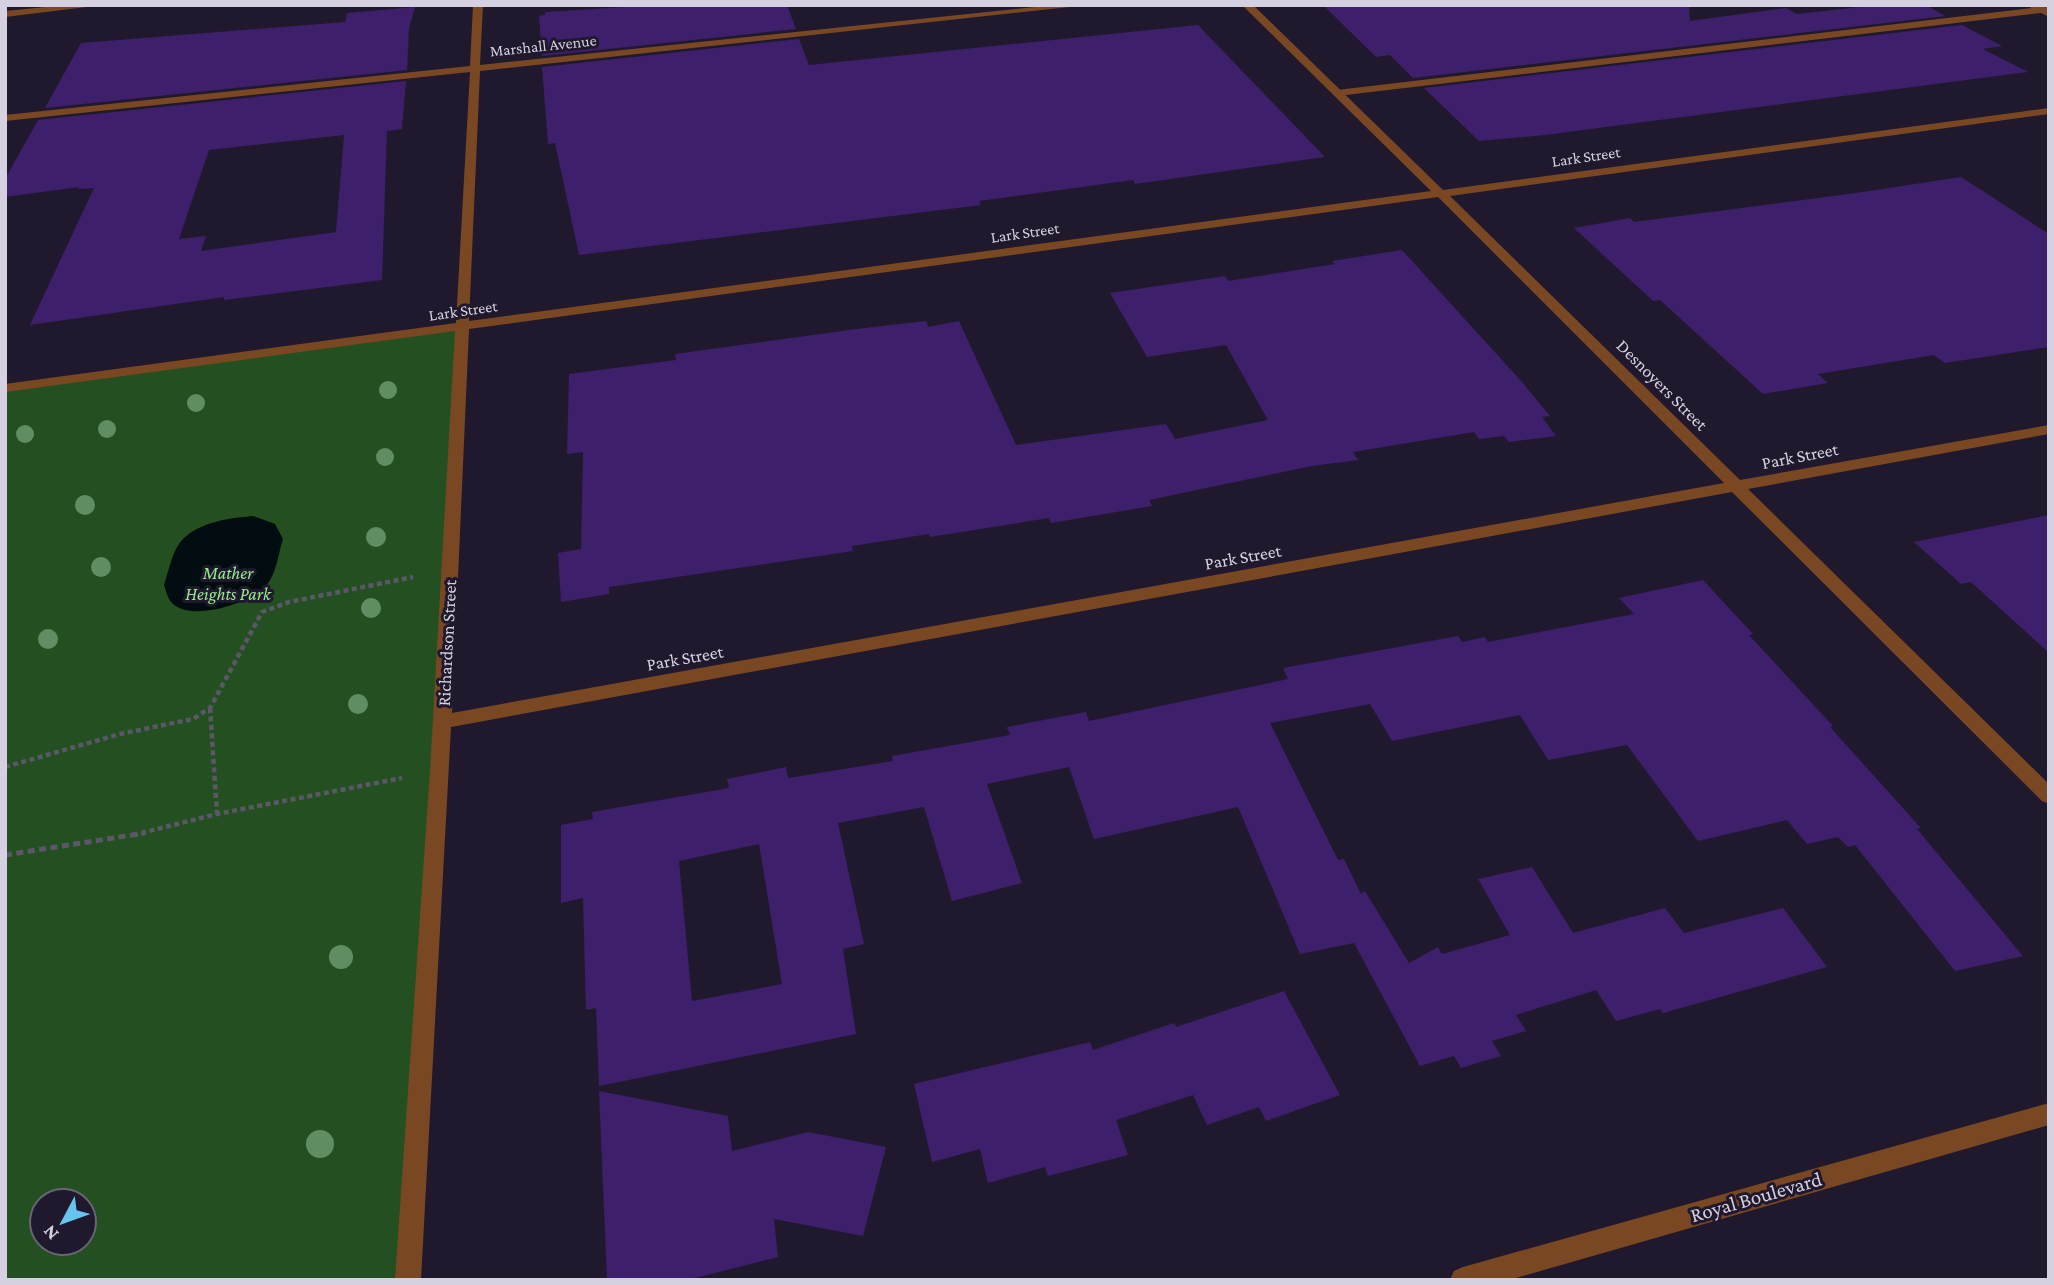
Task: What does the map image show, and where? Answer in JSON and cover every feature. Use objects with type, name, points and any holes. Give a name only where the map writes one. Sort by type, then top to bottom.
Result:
[{"type":"street","points":[[5,14],[98,5]]},
{"type":"street","name":"Richardson Street","points":[[408,1280],[443,722],[478,5]]},
{"type":"street","name":"Marshall Avenue","points":[[5,118],[1083,5]]},
{"type":"street","name":"Desnoyers Street","points":[[1247,5],[2049,796]]},
{"type":"street","points":[[1337,93],[2042,10]]},
{"type":"street","name":"Lark Street","points":[[5,388],[2049,111]]},
{"type":"street","name":"Park Street","points":[[443,722],[2049,429]]},
{"type":"street","name":"Royal Boulevard","points":[[1463,1280],[2049,1114]]},
{"type":"path","points":[[5,767],[120,734],[193,719],[210,708],[262,612],[289,602],[450,569]]},
{"type":"path","points":[[210,708],[217,814]]},
{"type":"path","points":[[5,855],[153,832],[217,814],[440,771]]},
{"type":"green space","name":"Mather Heights Park","points":[[463,327],[408,1280],[5,1280],[5,388]]},
{"type":"shaded area","points":[[253,516],[275,524],[283,539],[275,569],[266,586],[248,599],[207,611],[182,609],[173,604],[164,585],[175,551],[183,539],[191,532],[211,523]]},
{"type":"building","points":[[658,5],[787,5],[796,29],[542,56],[539,16],[545,15],[545,12]]},
{"type":"building","points":[[1323,5],[1689,5],[1690,21],[1786,8],[1797,14],[1878,5],[1926,5],[1945,16],[1413,78],[1390,55],[1376,57]]},
{"type":"building","points":[[415,7],[409,29],[407,70],[45,108],[81,43],[345,22],[347,13]]},
{"type":"building","points":[[1198,25],[1325,157],[1135,184],[1133,180],[979,201],[981,205],[579,255],[555,143],[548,144],[542,67],[799,39],[809,65]]},
{"type":"building","points":[[1962,25],[2002,46],[1983,49],[2028,72],[1545,135],[1479,141],[1424,88]]},
{"type":"building","points":[[406,81],[402,129],[387,131],[382,280],[224,300],[224,297],[30,325],[94,188],[78,189],[79,187],[5,197],[5,179],[38,120]],"holes":[[[344,135],[336,232],[201,251],[206,236],[179,239],[209,150]]]},
{"type":"building","points":[[1961,177],[2049,234],[2049,347],[1945,363],[1934,355],[1818,374],[1828,383],[1763,394],[1660,300],[1653,301],[1574,228],[1630,218],[1634,222]]},
{"type":"building","points":[[1402,250],[1522,382],[1550,416],[1542,417],[1556,436],[1509,442],[1504,436],[1479,439],[1474,432],[1353,452],[1358,460],[1312,466],[1149,500],[1152,506],[1051,523],[1049,518],[852,546],[853,551],[609,587],[609,594],[561,602],[558,553],[581,549],[583,452],[567,454],[569,374],[676,360],[675,354],[864,328],[926,321],[928,327],[959,321],[1016,445],[1166,424],[1175,439],[1268,420],[1226,345],[1147,357],[1110,293],[1225,276],[1228,281]]},
{"type":"building","points":[[2049,515],[2049,653],[1971,582],[1961,584],[1914,542]]},
{"type":"building","points":[[1703,580],[1921,828],[1917,829],[2023,956],[1955,971],[1855,845],[1848,847],[1838,837],[1807,844],[1787,820],[1698,841],[1627,745],[1548,760],[1520,715],[1392,741],[1370,704],[1270,723],[1338,860],[1344,859],[1361,894],[1365,891],[1409,963],[1438,947],[1442,954],[1510,935],[1478,879],[1532,867],[1573,933],[1665,908],[1684,933],[1783,908],[1827,967],[1663,1013],[1660,1009],[1616,1021],[1596,990],[1516,1015],[1526,1031],[1492,1041],[1501,1056],[1461,1068],[1454,1056],[1420,1066],[1354,943],[1300,954],[1238,807],[1094,839],[1069,767],[987,784],[1022,883],[952,901],[924,807],[838,823],[864,944],[843,949],[856,1034],[599,1086],[596,1008],[586,1010],[583,898],[561,903],[561,825],[593,819],[592,812],[729,788],[727,779],[786,767],[788,778],[893,761],[892,756],[1010,735],[1007,727],[1086,712],[1089,721],[1288,679],[1283,668],[1458,636],[1462,642],[1485,637],[1488,642],[1634,614],[1619,598]],"holes":[[[759,844],[782,984],[692,1001],[679,861]]]},
{"type":"building","points":[[1284,991],[1340,1095],[1266,1121],[1259,1107],[1207,1125],[1193,1095],[1116,1120],[1128,1155],[1048,1176],[1045,1167],[988,1183],[980,1149],[932,1162],[914,1084],[1090,1042],[1093,1050],[1174,1023],[1176,1027]]},
{"type":"building","points":[[599,1091],[728,1116],[732,1151],[808,1132],[886,1147],[863,1236],[774,1219],[778,1257],[687,1280],[607,1280]]}]
